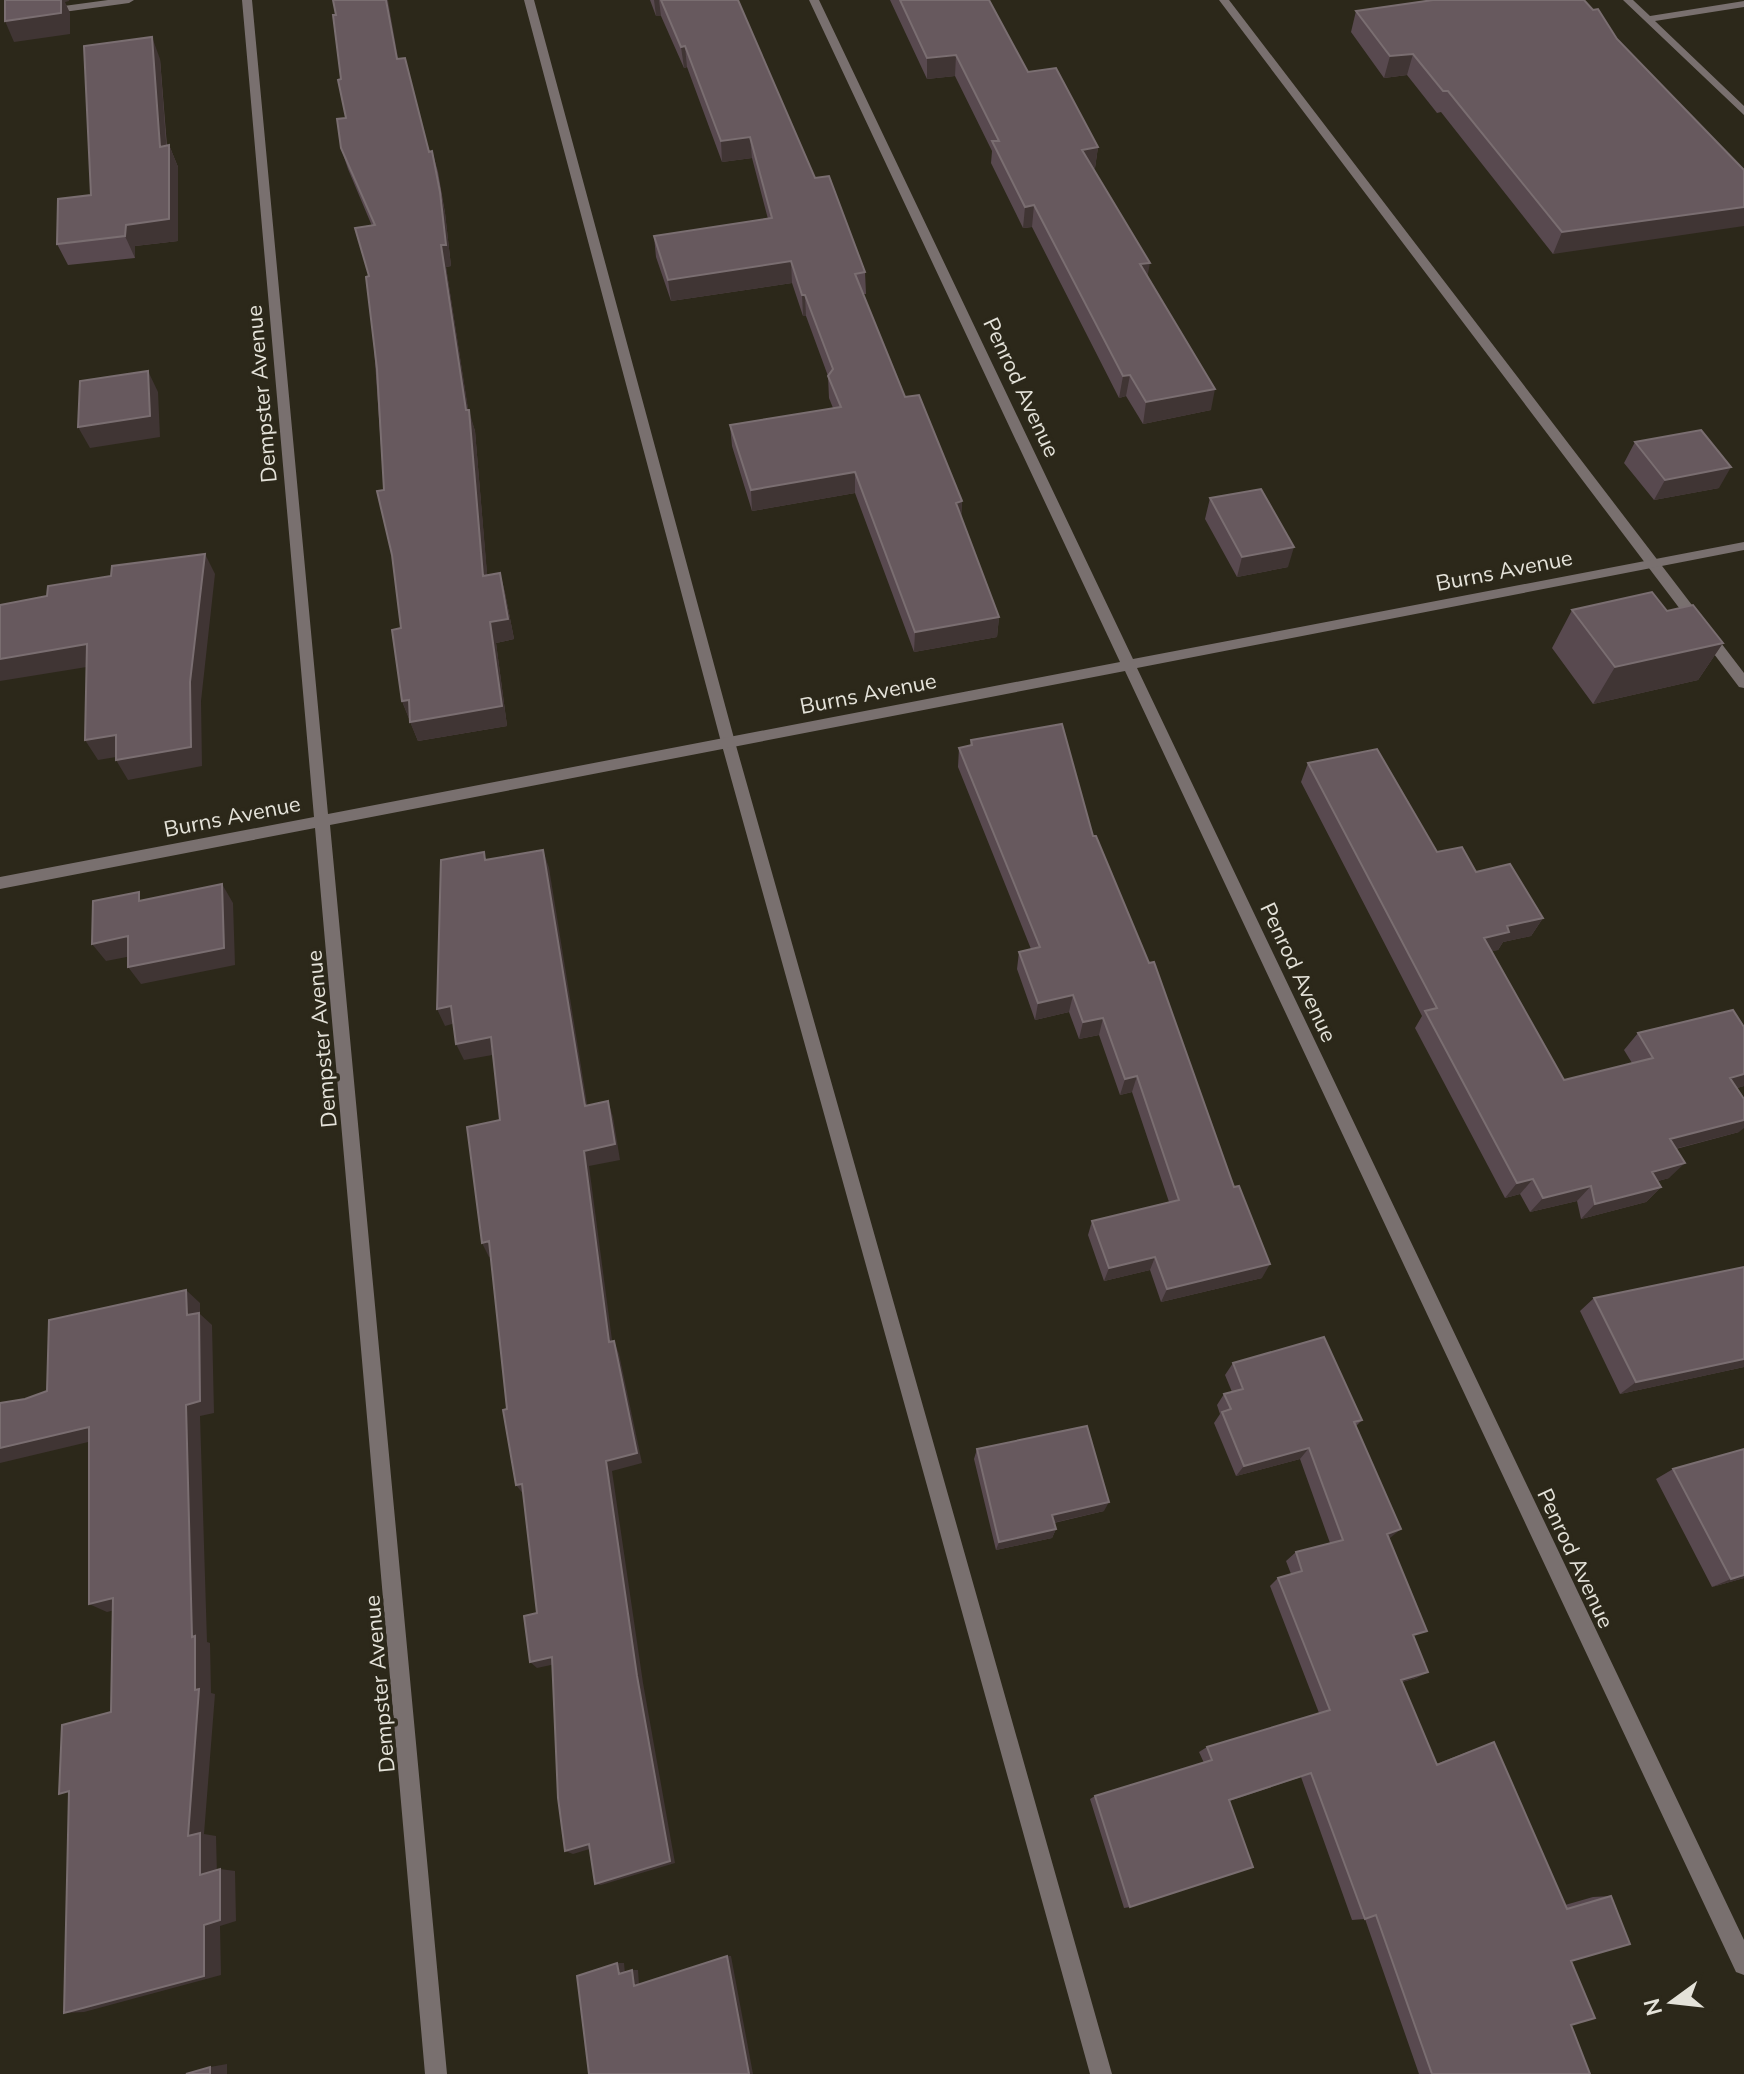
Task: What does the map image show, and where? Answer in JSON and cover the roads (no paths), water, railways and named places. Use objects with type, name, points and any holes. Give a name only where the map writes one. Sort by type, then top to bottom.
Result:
[{"type":"street","points":[[43,11],[129,0]]},
{"type":"street","name":"Dempster Avenue","points":[[247,0],[436,2074]]},
{"type":"street","points":[[529,0],[728,742],[1101,2074]]},
{"type":"street","name":"Penrod Avenue","points":[[814,0],[1744,1964]]},
{"type":"street","points":[[1224,0],[1744,683]]},
{"type":"street","points":[[1628,0],[1744,112]]},
{"type":"street","points":[[1648,19],[1744,4]]},
{"type":"street","name":"Burns Avenue","points":[[0,883],[1744,546]]}]
